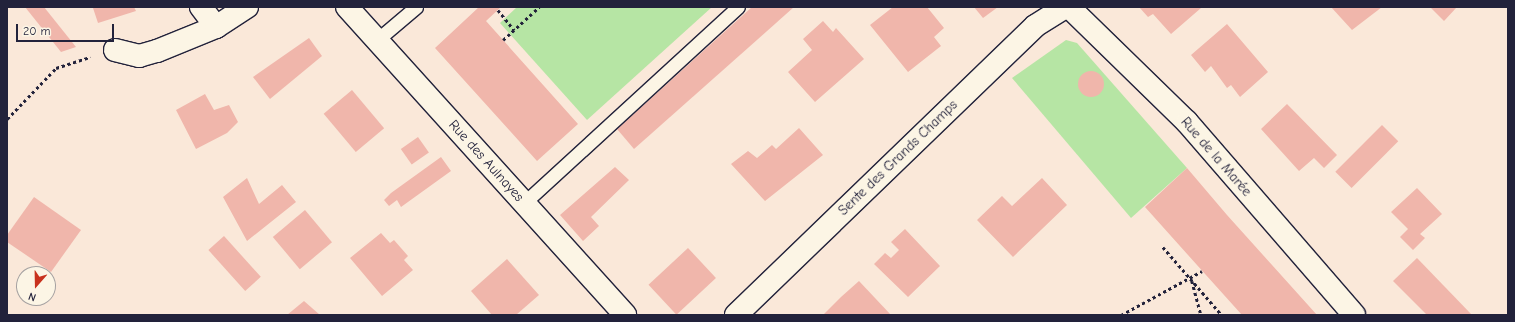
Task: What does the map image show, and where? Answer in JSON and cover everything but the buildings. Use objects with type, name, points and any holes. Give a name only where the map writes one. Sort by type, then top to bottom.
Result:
[{"type":"street","points":[[201,7],[216,27]]},
{"type":"street","points":[[115,50],[139,56],[216,27],[247,7]]},
{"type":"street","name":"Rue des Aulnayes","points":[[347,7],[625,315]]},
{"type":"street","name":"Sente des Grands Champs","points":[[736,315],[1035,26],[1065,7]]},
{"type":"street","name":"Rue de la Marée","points":[[1070,7],[1187,122],[1354,315]]},
{"type":"lane","points":[[377,40],[416,7]]},
{"type":"lane","points":[[524,203],[738,7]]},
{"type":"path","points":[[503,40],[538,7]]},
{"type":"path","points":[[498,10],[514,30]]},
{"type":"path","points":[[7,119],[56,68],[115,50]]},
{"type":"path","points":[[1163,247],[1222,315]]},
{"type":"path","points":[[1120,315],[1192,279],[1202,271]]},
{"type":"path","points":[[1192,279],[1201,315]]},
{"type":"green space","points":[[517,7],[712,7],[587,120],[500,23]]},
{"type":"green space","points":[[1066,40],[1077,43],[1187,168],[1131,218],[1012,78]]}]
